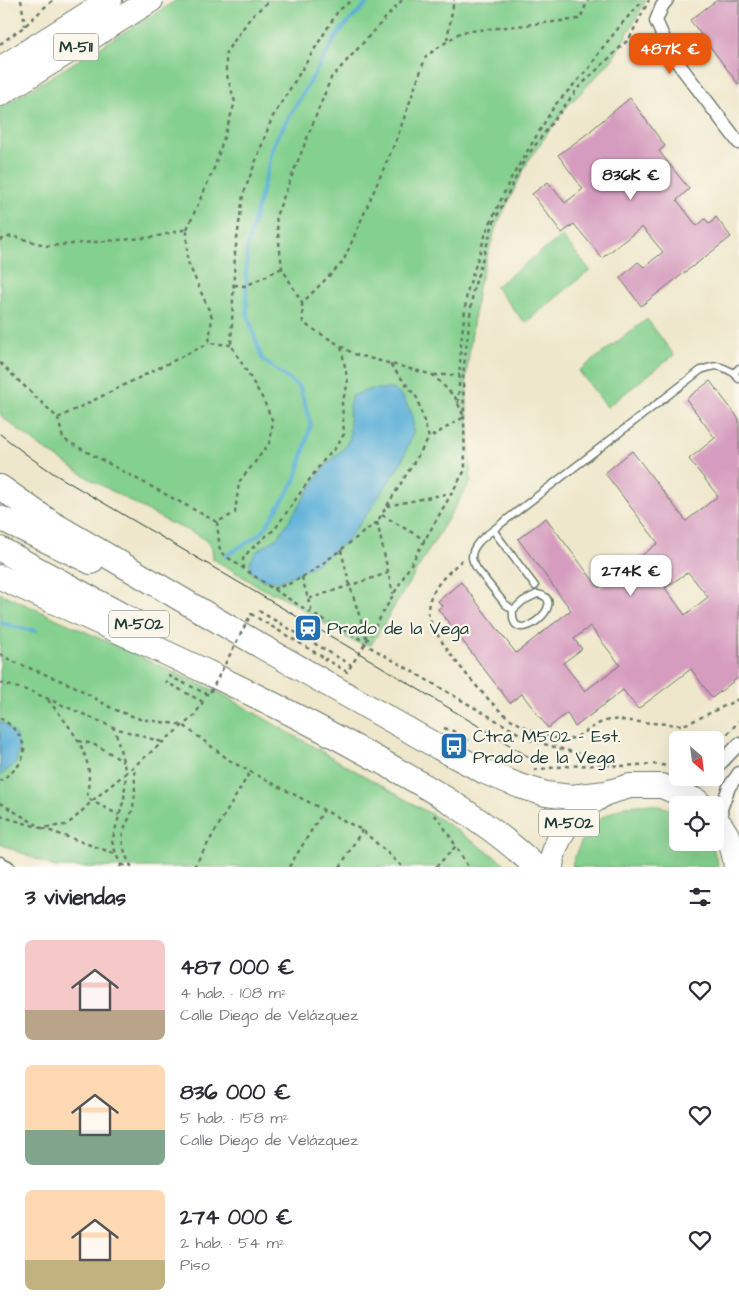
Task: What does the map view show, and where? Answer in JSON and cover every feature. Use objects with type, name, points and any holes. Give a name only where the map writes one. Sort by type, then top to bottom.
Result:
[{"type":"highway","name":"M-511","points":[[0,69],[110,0]]},
{"type":"highway","name":"M-511","points":[[0,94],[151,0]]},
{"type":"highway","name":"M-502","points":[[0,487],[50,522],[254,642],[485,772],[546,794],[571,797],[606,793],[669,774]]},
{"type":"highway","name":"M-502","points":[[0,518],[254,642]]},
{"type":"highway","name":"M-502","points":[[0,549],[141,625],[275,705]]},
{"type":"highway","name":"M-502","points":[[0,577],[275,705],[387,764],[468,813],[520,852],[536,867]]},
{"type":"highway","name":"M-502","points":[[682,786],[692,796]]},
{"type":"highway","name":"M-502","points":[[551,867],[560,836],[578,812],[606,793]]},
{"type":"highway","points":[[724,832],[734,851],[736,867]]},
{"type":"street","points":[[667,0],[662,6],[656,21],[671,54],[739,143]]},
{"type":"street","points":[[724,760],[739,744]]},
{"type":"street","points":[[724,801],[729,787],[739,773]]},
{"type":"street","points":[[0,864],[8,867]]},
{"type":"lane","points":[[513,610],[505,604],[472,560],[474,549],[484,536],[701,370],[713,365],[723,367],[736,371],[739,379]]},
{"type":"lane","points":[[493,530],[535,586]]},
{"type":"lane","points":[[537,594],[546,598],[549,603],[544,615],[536,622],[527,626],[520,627],[516,624],[512,618],[513,610],[523,601],[537,594]]},
{"type":"path","points":[[21,0],[25,26]]},
{"type":"path","points":[[0,44],[25,26],[54,0]]},
{"type":"path","points":[[209,343],[212,318],[187,260],[187,229],[215,166],[235,102],[226,72],[226,52],[250,17],[270,0]]},
{"type":"path","points":[[217,522],[235,513],[239,482],[270,442],[273,422],[263,399],[231,345],[235,253],[243,195],[272,118],[338,11],[352,0]]},
{"type":"path","points":[[402,0],[331,78],[276,216],[282,268],[302,303],[303,323],[354,354],[433,375],[460,375]]},
{"type":"path","points":[[447,41],[454,0]]},
{"type":"path","points":[[302,303],[343,262],[397,138],[426,56],[460,32],[580,19],[588,0]]},
{"type":"path","points":[[458,404],[461,344],[467,292],[487,230],[510,180],[555,105],[590,67],[600,51],[642,0]]},
{"type":"path","points":[[0,803],[41,828],[65,825],[73,820],[92,801],[134,768],[194,716],[204,702],[166,682],[169,676],[209,695],[251,614],[347,672],[465,470],[463,374],[472,291],[493,224],[525,159],[578,88],[628,39],[649,0]]},
{"type":"path","points":[[0,240],[12,236],[48,246],[154,236],[187,229]]},
{"type":"path","points":[[234,285],[246,286],[282,268]]},
{"type":"path","points":[[58,418],[209,343],[231,345]]},
{"type":"path","points":[[244,568],[243,560],[249,551],[276,530],[312,476],[337,446],[344,434],[342,402],[348,384],[341,346]]},
{"type":"path","points":[[0,363],[58,418],[63,439],[217,522]]},
{"type":"path","points":[[390,364],[416,398],[428,438]]},
{"type":"path","points":[[433,375],[455,397],[464,416]]},
{"type":"path","points":[[273,589],[291,583],[313,571],[377,522],[428,438],[464,416]]},
{"type":"path","points":[[387,506],[452,493]]},
{"type":"path","points":[[382,515],[425,540]]},
{"type":"path","points":[[217,522],[220,552],[313,614],[362,640],[364,644],[530,740],[622,766]]},
{"type":"path","points":[[377,522],[393,595]]},
{"type":"path","points":[[474,549],[436,586],[430,598],[427,611],[430,622],[448,651],[506,716],[550,737],[570,740],[603,722],[614,719],[681,725],[739,699]]},
{"type":"path","points":[[341,550],[367,640]]},
{"type":"path","points":[[308,599],[388,573]]},
{"type":"path","points":[[302,577],[313,614]]},
{"type":"path","points":[[259,611],[351,665]]},
{"type":"path","points":[[0,654],[74,686],[113,709],[140,719],[183,725],[232,762],[362,830],[403,867]]},
{"type":"path","points":[[0,683],[30,691],[113,727],[162,742]]},
{"type":"path","points":[[46,698],[78,741],[85,755],[88,774],[88,797],[119,815]]},
{"type":"path","points":[[0,718],[16,731],[25,750],[23,759],[13,772],[0,781]]},
{"type":"path","points":[[724,738],[739,721]]},
{"type":"path","points":[[438,726],[453,731],[479,746]]},
{"type":"path","points":[[113,727],[126,773],[124,800],[112,841],[120,866],[131,866],[124,845],[123,834],[132,810],[136,786],[134,768]]},
{"type":"path","points":[[78,741],[85,741],[107,751],[123,762]]},
{"type":"path","points":[[531,770],[591,764],[669,765]]},
{"type":"path","points":[[622,766],[624,771]]},
{"type":"path","points":[[640,769],[656,768],[669,774]]},
{"type":"path","points":[[194,867],[250,772]]},
{"type":"path","points":[[289,867],[324,810]]},
{"type":"path","points":[[0,816],[116,854]]},
{"type":"path","points":[[340,867],[362,830]]},
{"type":"path","points":[[436,867],[456,846],[468,867]]},
{"type":"green space","points":[[177,0],[646,0],[612,60],[565,109],[528,161],[496,227],[478,287],[466,377],[471,481],[371,645],[354,642],[276,593],[270,593],[213,559],[212,548],[198,535],[168,522],[90,479],[38,445],[0,415],[0,108]]},
{"type":"green space","points":[[562,236],[590,270],[525,323],[495,287]]},
{"type":"green space","points":[[647,319],[674,355],[607,407],[579,371]]},
{"type":"green space","points":[[0,593],[220,693],[443,821],[510,867],[55,867],[0,844]]},
{"type":"green space","points":[[651,804],[669,809],[669,851],[714,851],[719,867],[572,867],[574,857],[584,836],[602,817],[625,806]]},
{"type":"water","points":[[371,389],[393,389],[403,397],[413,416],[413,433],[402,461],[373,506],[345,543],[313,566],[279,582],[263,580],[251,572],[250,562],[256,552],[278,537],[324,467],[344,448],[350,438],[349,405],[352,396]]},
{"type":"water","points":[[0,721],[16,736],[19,747],[16,763],[0,776]]},
{"type":"building","points":[[717,0],[739,0],[739,85],[690,20]]},
{"type":"building","points":[[630,98],[665,146],[659,151],[689,189],[677,200],[697,226],[705,219],[710,224],[716,217],[731,237],[641,306],[620,278],[638,262],[644,267],[663,252],[642,227],[602,258],[574,224],[562,233],[532,194],[548,182],[565,203],[583,189],[558,155],[591,131]]},
{"type":"building","points":[[710,381],[739,419],[739,677],[712,698],[691,669],[638,709],[623,690],[575,727],[567,713],[548,728],[522,694],[510,703],[438,609],[442,606],[438,601],[461,582],[516,653],[571,610],[518,539],[546,518],[599,588],[658,543],[605,473],[632,451],[686,521],[718,496],[689,459],[715,438],[686,399]],"holes":[[[688,572],[708,597],[685,615],[665,588]],[[590,626],[620,665],[585,691],[563,663],[582,649],[574,639]]]},
{"type":"waterway","points":[[226,556],[262,533],[296,479],[311,424],[300,388],[262,359],[247,313],[247,247],[275,141],[339,32],[370,0]]},
{"type":"waterway","points":[[0,622],[36,631]]},
{"type":"tram line","points":[[0,434],[56,475],[359,653],[529,757]]},
{"type":"place","name":"Prado de la Vega","points":[[308,628]]},
{"type":"place","name":"Ctra. M502 - Est. Prado de la Vega","points":[[454,746]]}]
